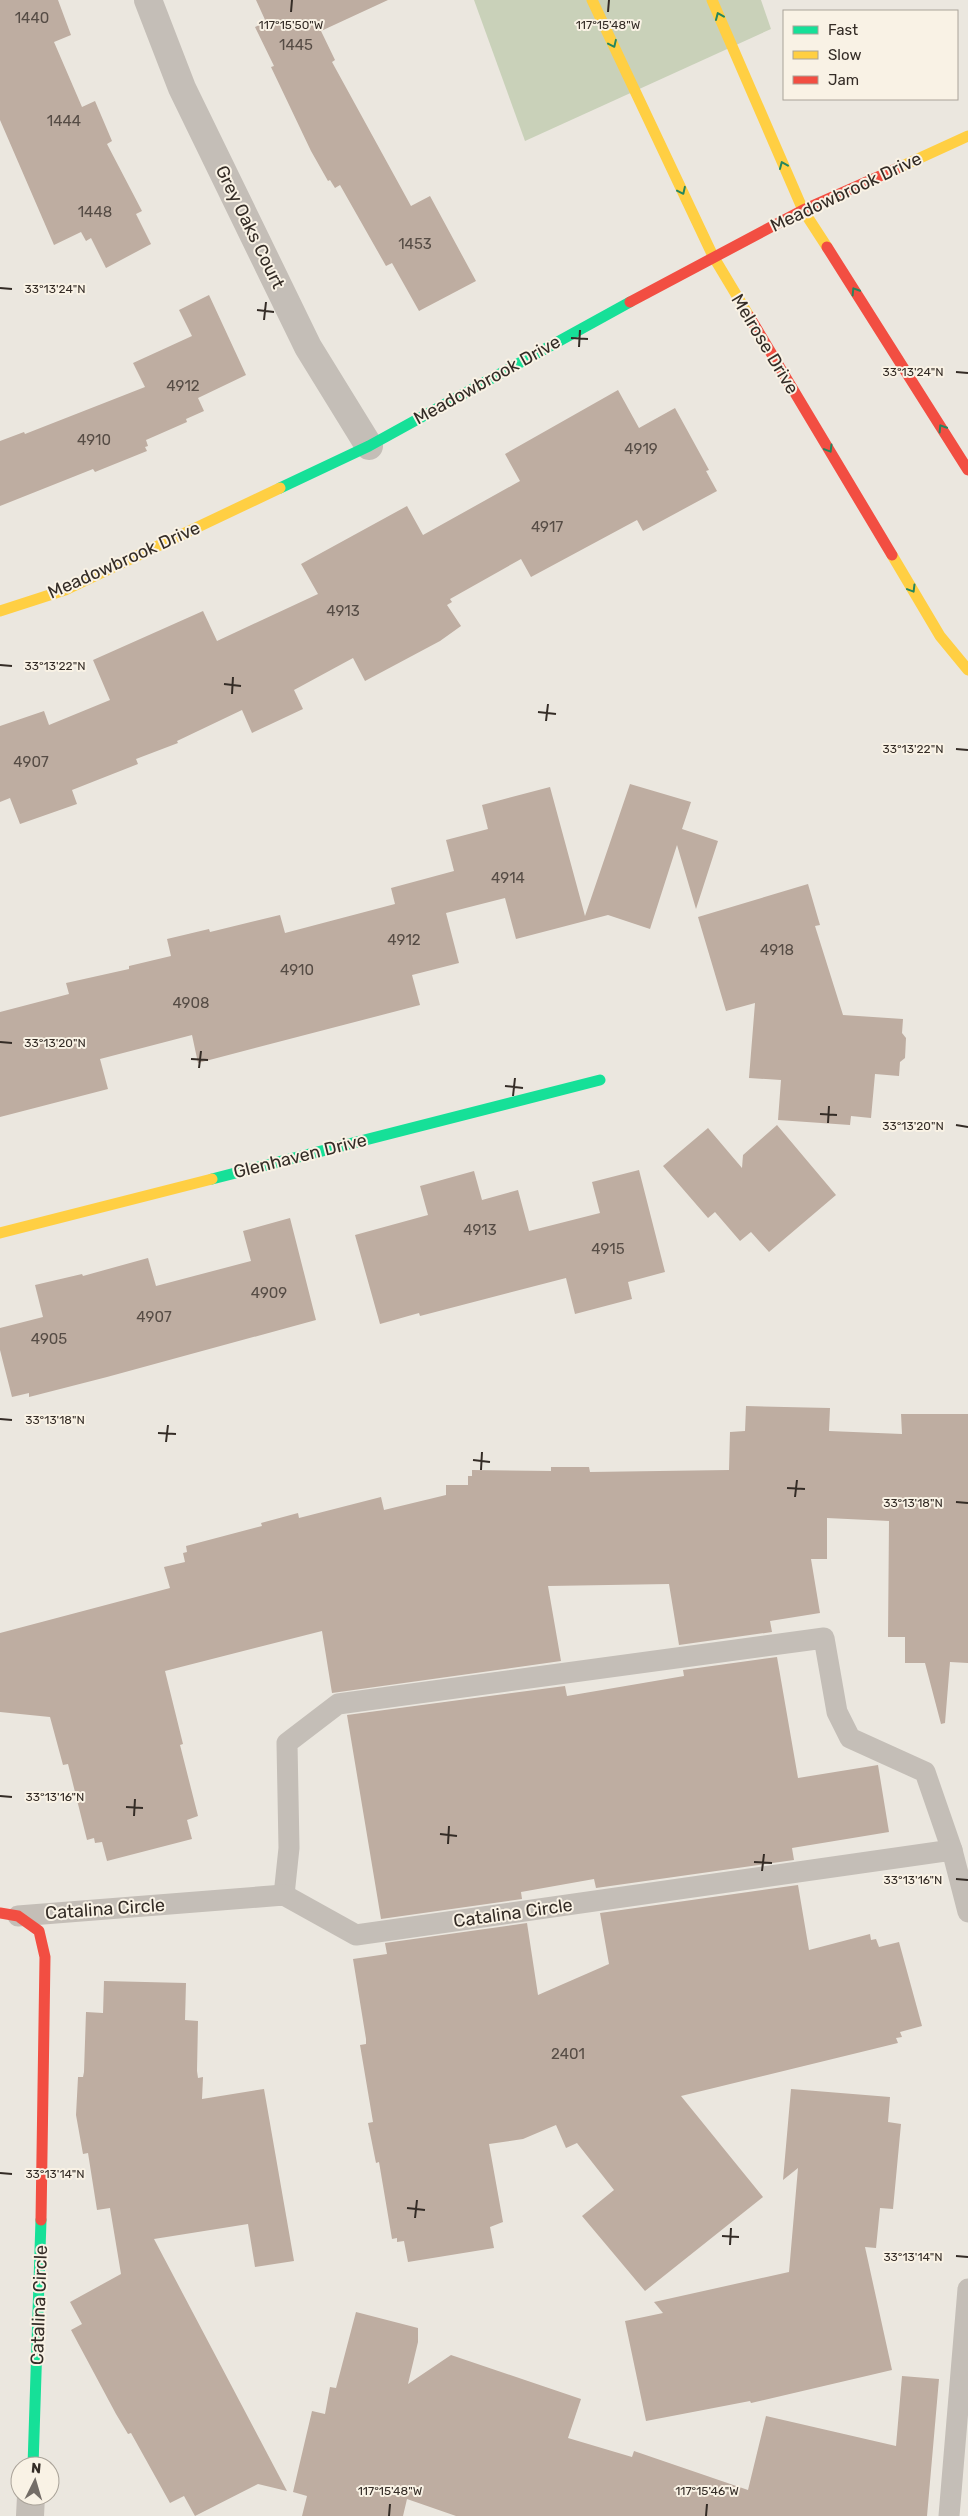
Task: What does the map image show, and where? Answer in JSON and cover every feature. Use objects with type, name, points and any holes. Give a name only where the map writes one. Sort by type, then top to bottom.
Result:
[{"type":"street","name":"Grey Oaks Court","points":[[148,0],[182,88],[308,347],[368,446]]},
{"type":"street","name":"Melrose Drive","points":[[592,0],[712,256],[940,636],[968,670]]},
{"type":"street","points":[[712,0],[803,210],[968,470]]},
{"type":"street","name":"Meadowbrook Drive","points":[[0,610],[65,590],[368,446],[712,256],[803,210],[968,136]]},
{"type":"street","name":"Glenhaven Drive","points":[[0,1233],[600,1080]]},
{"type":"street","name":"Catalina Circle","points":[[9,1914],[38,1931],[45,1957],[39,2319],[32,2456]]},
{"type":"lane","points":[[284,1895],[289,1848],[287,1743],[338,1704],[824,1638],[837,1712],[850,1738],[925,1772],[952,1850],[968,1912]]},
{"type":"lane","name":"Catalina Circle","points":[[9,1914],[284,1895],[356,1935],[952,1850]]},
{"type":"lane","points":[[950,2516],[968,2289]]},
{"type":"green space","points":[[474,0],[761,0],[771,29],[525,141]]},
{"type":"building","points":[[0,0],[58,0],[71,35],[54,42],[82,107],[95,101],[112,141],[107,144],[142,211],[136,214],[151,244],[106,268],[91,238],[86,241],[81,232],[54,245],[0,120]]},
{"type":"building","points":[[256,0],[388,0],[321,31],[335,60],[332,62],[411,206],[430,196],[476,281],[419,311],[392,263],[386,266],[340,185],[335,188],[330,180],[328,181],[311,151],[271,67],[274,66],[255,27],[266,22]]},
{"type":"building","points":[[209,295],[246,375],[198,398],[204,411],[186,419],[187,422],[146,440],[148,446],[145,447],[147,451],[95,472],[93,469],[0,506],[0,441],[24,432],[25,434],[145,387],[133,363],[192,336],[179,310]]},
{"type":"building","points":[[618,390],[639,428],[675,408],[709,470],[706,471],[717,491],[643,531],[637,520],[531,577],[521,559],[450,599],[452,602],[447,605],[461,626],[440,641],[365,681],[353,658],[294,690],[303,709],[252,733],[242,710],[177,741],[178,743],[136,759],[138,764],[72,790],[77,804],[20,824],[10,798],[0,802],[0,726],[44,711],[49,725],[110,700],[93,660],[203,611],[217,641],[318,594],[301,564],[407,506],[423,535],[520,481],[505,454]]},
{"type":"building","points":[[630,784],[691,802],[682,829],[718,841],[696,909],[677,845],[650,929],[608,915],[516,939],[505,898],[446,913],[459,963],[412,975],[420,1005],[198,1063],[192,1035],[100,1059],[108,1089],[0,1117],[0,1012],[69,994],[66,983],[129,969],[129,966],[171,956],[167,939],[209,929],[210,932],[280,915],[285,933],[395,904],[391,888],[454,871],[446,840],[488,829],[482,805],[550,787],[585,916]]},
{"type":"building","points":[[808,884],[820,925],[815,926],[843,1015],[903,1019],[902,1033],[906,1038],[905,1058],[900,1062],[899,1076],[875,1074],[871,1118],[851,1116],[850,1125],[778,1120],[781,1080],[749,1078],[755,1003],[726,1011],[698,917]]},
{"type":"building","points":[[777,1125],[836,1195],[769,1252],[751,1232],[740,1241],[715,1212],[708,1218],[663,1166],[708,1128],[742,1168],[743,1155]]},
{"type":"building","points":[[639,1170],[665,1272],[628,1282],[632,1299],[575,1314],[566,1278],[420,1316],[419,1313],[380,1324],[355,1235],[428,1215],[420,1186],[474,1171],[482,1200],[518,1190],[529,1231],[600,1213],[592,1182]]},
{"type":"building","points":[[290,1218],[316,1320],[29,1397],[29,1393],[12,1397],[0,1350],[0,1328],[43,1317],[35,1285],[82,1274],[83,1276],[148,1258],[156,1286],[251,1261],[243,1231]]},
{"type":"building","points":[[746,1406],[830,1408],[829,1431],[902,1434],[901,1414],[968,1414],[968,1663],[950,1662],[945,1723],[941,1724],[925,1663],[905,1663],[905,1637],[888,1637],[889,1521],[827,1518],[827,1559],[811,1559],[820,1613],[770,1621],[772,1632],[679,1645],[669,1584],[548,1586],[561,1661],[332,1693],[322,1631],[165,1671],[183,1744],[180,1745],[198,1816],[187,1820],[192,1839],[107,1861],[102,1842],[95,1843],[94,1838],[87,1840],[68,1764],[63,1765],[50,1717],[0,1712],[0,1633],[170,1588],[164,1567],[185,1562],[183,1553],[187,1552],[186,1546],[262,1526],[261,1523],[298,1513],[299,1518],[381,1497],[384,1510],[446,1495],[446,1485],[468,1485],[468,1476],[472,1476],[472,1470],[551,1471],[551,1467],[589,1467],[590,1472],[729,1470],[730,1432],[745,1431]]},
{"type":"building","points":[[777,1657],[798,1778],[878,1765],[889,1832],[792,1848],[794,1860],[596,1888],[594,1879],[521,1892],[522,1899],[381,1919],[347,1715],[565,1686],[567,1696],[684,1676],[683,1670]]},
{"type":"building","points":[[798,1885],[809,1950],[870,1934],[871,1940],[876,1939],[879,1947],[899,1942],[922,2026],[900,2032],[902,2037],[896,2038],[898,2043],[681,2096],[763,2197],[645,2291],[582,2216],[614,2190],[577,2143],[566,2148],[556,2125],[523,2139],[489,2144],[503,2222],[490,2227],[494,2248],[408,2262],[404,2241],[397,2242],[397,2238],[392,2239],[379,2162],[376,2163],[368,2123],[373,2122],[360,2045],[366,2044],[366,2039],[353,1959],[387,1954],[385,1943],[527,1923],[538,1995],[609,1964],[600,1913]]},
{"type":"building","points":[[104,1981],[186,1983],[185,2020],[198,2021],[197,2071],[198,2078],[203,2077],[202,2099],[264,2089],[294,2261],[255,2267],[248,2224],[154,2239],[287,2491],[258,2484],[195,2516],[184,2496],[170,2503],[131,2433],[128,2434],[116,2414],[71,2330],[82,2324],[70,2302],[121,2274],[110,2208],[97,2210],[88,2153],[83,2154],[76,2115],[78,2077],[83,2077],[84,2072],[86,2012],[103,2013]]},
{"type":"building","points":[[791,2089],[890,2097],[888,2122],[901,2124],[893,2209],[880,2208],[876,2248],[865,2247],[892,2370],[751,2403],[750,2401],[646,2421],[625,2321],[663,2313],[654,2302],[789,2272],[798,2168],[783,2180]]},
{"type":"building","points":[[356,2312],[418,2328],[418,2342],[408,2384],[451,2355],[581,2399],[568,2438],[632,2457],[634,2451],[748,2490],[766,2416],[896,2446],[902,2376],[939,2379],[927,2516],[456,2516],[407,2499],[403,2516],[302,2516],[307,2496],[293,2492],[312,2411],[325,2414],[330,2387],[336,2388]]},
{"type":"traffic: fast","points":[[280,488],[369,446],[630,302]]},
{"type":"traffic: fast","points":[[212,1179],[600,1080]]},
{"type":"traffic: fast","points":[[33,2456],[41,2220]]},
{"type":"traffic: slow","points":[[592,0],[713,256],[749,316]]},
{"type":"traffic: slow","points":[[712,0],[803,210],[827,247]]},
{"type":"traffic: slow","points":[[898,168],[968,136]]},
{"type":"traffic: slow","points":[[0,611],[65,590],[280,488]]},
{"type":"traffic: slow","points":[[892,555],[940,636],[968,670]]},
{"type":"traffic: slow","points":[[0,1233],[212,1179]]},
{"type":"traffic: jam","points":[[630,302],[803,210],[898,168]]},
{"type":"traffic: jam","points":[[827,247],[968,470]]},
{"type":"traffic: jam","points":[[749,316],[892,555]]},
{"type":"traffic: jam","points":[[0,1913],[18,1916],[39,1931],[45,1957],[41,2220]]}]
